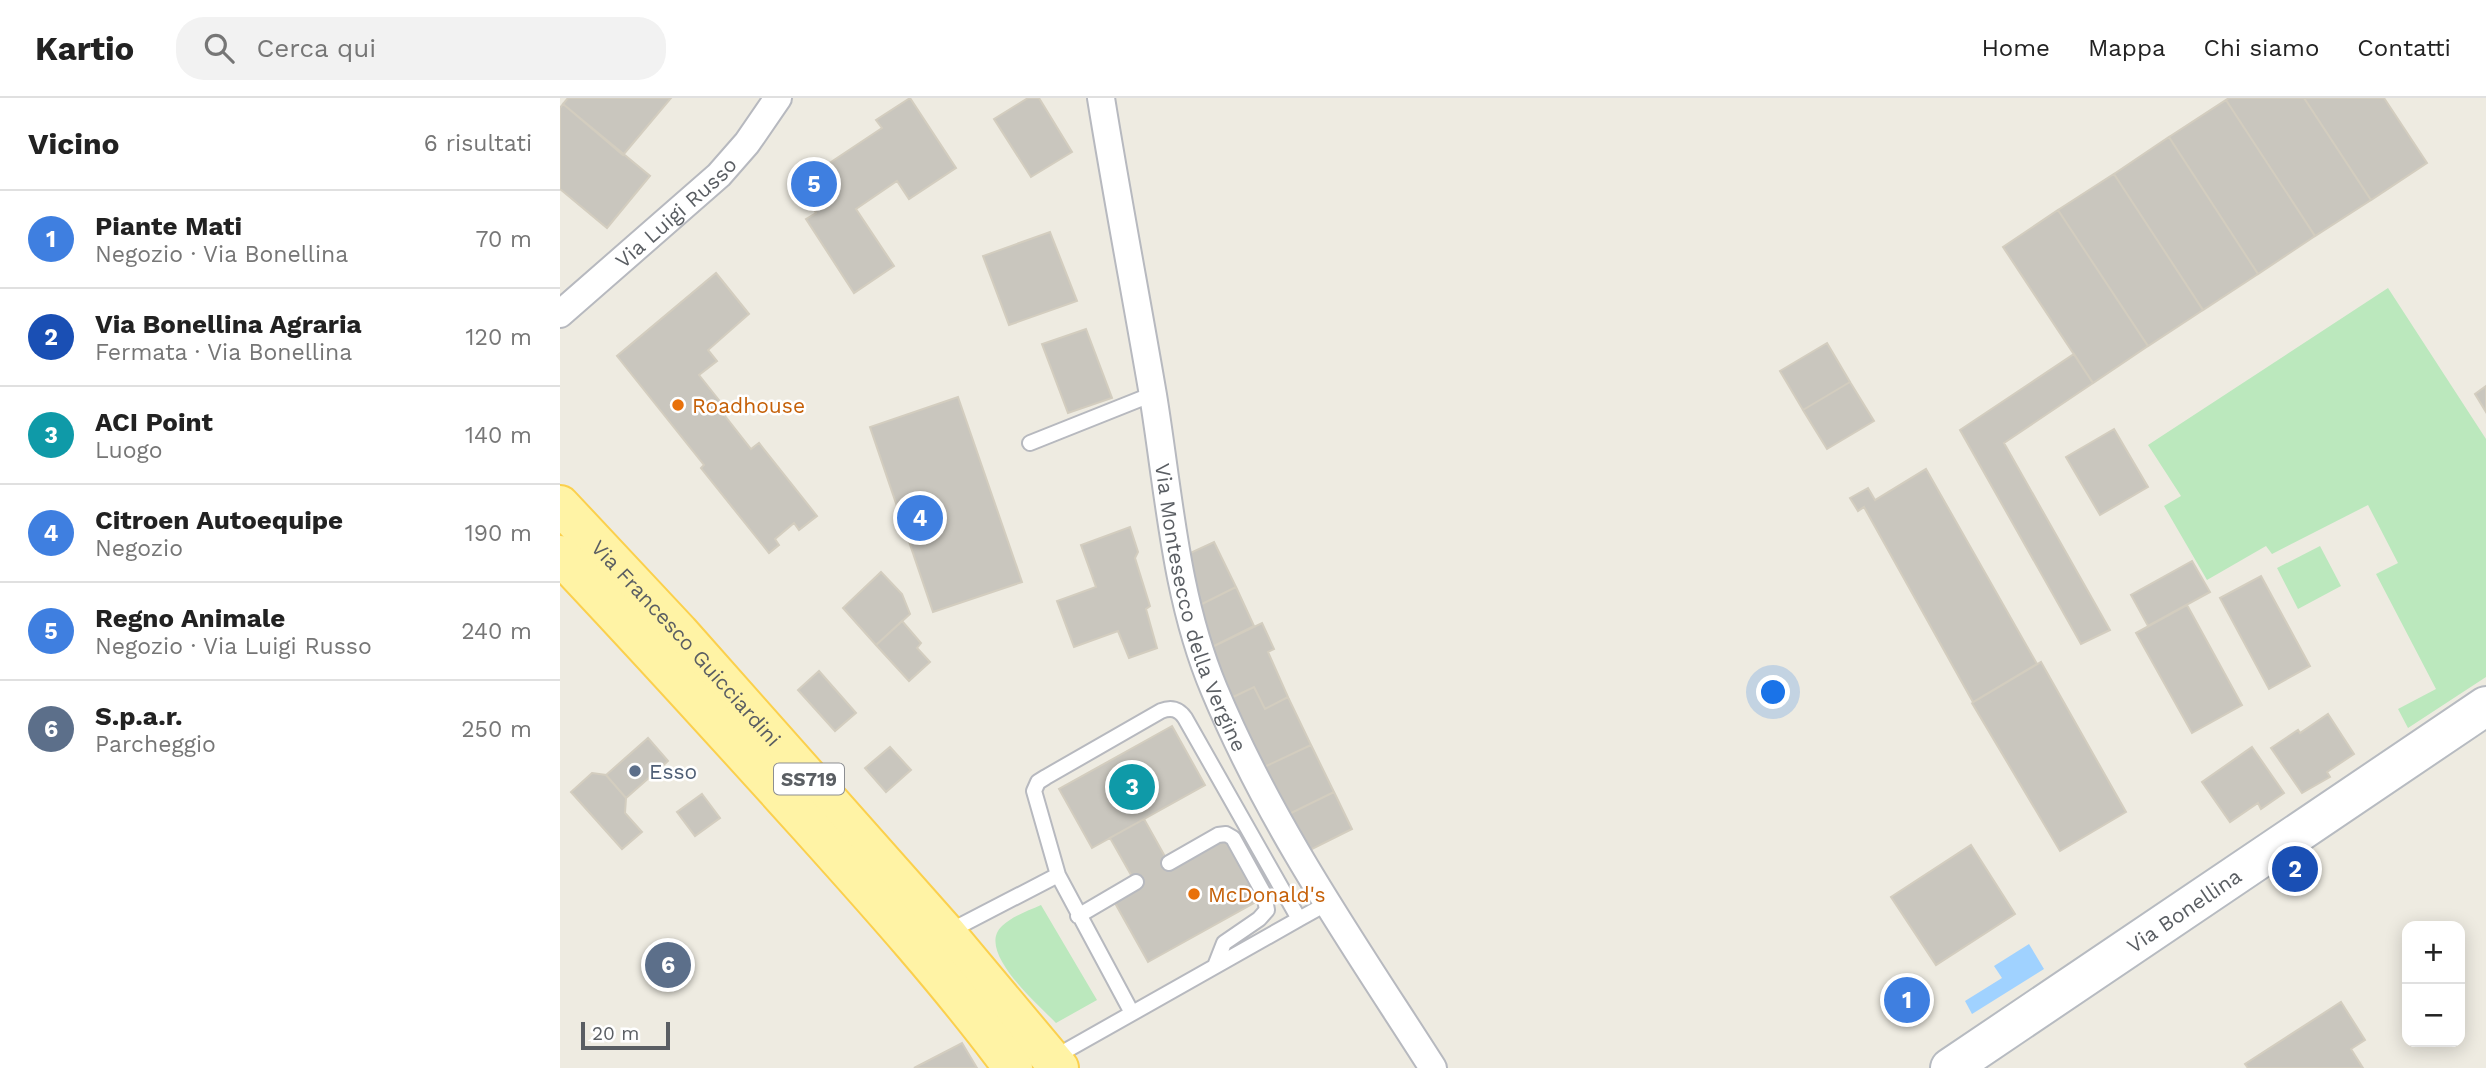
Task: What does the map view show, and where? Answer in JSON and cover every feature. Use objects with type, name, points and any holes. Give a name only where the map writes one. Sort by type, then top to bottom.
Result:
[{"type":"main road","name":"Via Francesco Guicciardini","points":[[560,505],[679,632],[946,933],[1055,1063]]},
{"type":"main road","name":"Via Francesco Guicciardini","points":[[560,555],[669,670],[881,905],[982,1026],[1013,1068]]},
{"type":"main road","name":"Via Bonellina","points":[[1950,1068],[2486,706]]},
{"type":"street","name":"Via Luigi Russo","points":[[560,314],[719,175],[747,143],[778,98]]},
{"type":"street","name":"Via Montesecco della Vergine","points":[[1101,98],[1153,394],[1179,568],[1213,687],[1271,808],[1326,904],[1433,1068]]},
{"type":"lane","points":[[1030,443],[1153,394]]},
{"type":"lane","points":[[1132,1013],[1058,875],[1035,798],[1036,785],[1046,776],[1161,711],[1172,708],[1185,718],[1299,919]]},
{"type":"lane","points":[[1169,863],[1218,835],[1226,834],[1233,838],[1264,894],[1267,905],[1264,915],[1224,943],[1215,966]]},
{"type":"lane","points":[[946,933],[1058,875]]},
{"type":"lane","points":[[1078,916],[1136,882]]},
{"type":"lane","points":[[1055,1063],[1132,1013],[1326,904]]},
{"type":"green space","points":[[2388,288],[2486,439],[2486,677],[2408,728],[2398,709],[2436,689],[2376,574],[2398,563],[2368,505],[2272,554],[2266,546],[2207,580],[2164,506],[2181,496],[2148,445]]},
{"type":"green space","points":[[2320,546],[2341,586],[2298,609],[2277,568]]},
{"type":"green space","points":[[1041,905],[1097,1000],[1056,1023],[1012,977],[997,949],[996,937],[1006,922]]},
{"type":"water","points":[[2029,944],[2044,969],[1972,1014],[1965,1001],[2002,978],[1994,966]]},
{"type":"building","points":[[568,98],[671,98],[623,155],[563,104]]},
{"type":"building","points":[[910,98],[956,168],[909,199],[897,181],[856,209],[894,266],[854,293],[806,219],[816,213],[798,184],[882,128],[876,120]]},
{"type":"building","points":[[1028,98],[1039,98],[1072,152],[1031,177],[994,119]]},
{"type":"building","points":[[2304,98],[2371,200],[2315,236],[2226,100]]},
{"type":"building","points":[[2304,98],[2384,98],[2427,163],[2371,200]]},
{"type":"building","points":[[2226,100],[2315,236],[2258,274],[2169,137]]},
{"type":"building","points":[[563,104],[650,176],[607,228],[560,189],[560,108]]},
{"type":"building","points":[[2169,137],[2258,274],[2203,310],[2114,174]]},
{"type":"building","points":[[2114,174],[2203,310],[2148,346],[2058,210]]},
{"type":"building","points":[[2058,210],[2148,346],[2093,383],[2003,247]]},
{"type":"building","points":[[1050,232],[1077,301],[1009,325],[983,256]]},
{"type":"building","points":[[716,273],[749,314],[708,350],[717,361],[699,375],[722,404],[718,407],[751,449],[759,443],[817,516],[799,530],[794,523],[775,539],[779,545],[769,553],[701,468],[704,465],[617,356]]},
{"type":"building","points":[[1086,329],[1112,398],[1068,413],[1042,344]]},
{"type":"building","points":[[1827,343],[1850,382],[1803,410],[1780,371]]},
{"type":"building","points":[[2074,354],[2093,383],[2004,443],[2110,630],[2081,644],[1960,430]]},
{"type":"building","points":[[1850,382],[1874,421],[1827,449],[1803,410]]},
{"type":"building","points":[[2486,386],[2486,412],[2475,394]]},
{"type":"building","points":[[958,397],[1022,582],[933,612],[870,427]]},
{"type":"building","points":[[2114,429],[2148,487],[2100,515],[2066,457]]},
{"type":"building","points":[[1926,469],[2037,664],[1973,702],[1864,507],[1858,511],[1850,498],[1868,488],[1875,500]]},
{"type":"building","points":[[1130,527],[1138,552],[1135,558],[1150,606],[1146,609],[1157,648],[1129,658],[1118,631],[1074,647],[1057,601],[1096,587],[1081,545]]},
{"type":"building","points":[[1214,542],[1236,587],[1198,606],[1188,554]]},
{"type":"building","points":[[2192,561],[2210,592],[2148,626],[2131,595]]},
{"type":"building","points":[[881,572],[902,594],[910,614],[876,645],[843,608]]},
{"type":"building","points":[[2261,576],[2310,666],[2269,689],[2220,598]]},
{"type":"building","points":[[1236,587],[1254,626],[1210,648],[1198,606]]},
{"type":"building","points":[[2187,605],[2242,705],[2192,733],[2136,633]]},
{"type":"building","points":[[902,621],[921,643],[917,648],[930,662],[909,681],[876,645]]},
{"type":"building","points":[[1262,623],[1274,649],[1268,652],[1288,697],[1265,709],[1254,687],[1229,699],[1210,648]]},
{"type":"building","points":[[2041,662],[2126,812],[2060,851],[1972,703]]},
{"type":"building","points":[[819,671],[856,713],[835,731],[798,690]]},
{"type":"building","points":[[1254,687],[1265,709],[1288,697],[1311,745],[1262,768],[1229,699]]},
{"type":"building","points":[[2328,714],[2354,754],[2327,772],[2330,777],[2302,793],[2271,748]]},
{"type":"building","points":[[1172,726],[1205,785],[1092,848],[1059,789]]},
{"type":"building","points":[[648,738],[668,761],[626,798],[606,775]]},
{"type":"building","points":[[1311,745],[1334,792],[1285,816],[1262,768]]},
{"type":"building","points":[[890,747],[911,770],[886,792],[865,768]]},
{"type":"building","points":[[2252,747],[2284,793],[2261,809],[2258,803],[2230,822],[2202,782]]},
{"type":"building","points":[[592,773],[606,775],[626,798],[625,813],[642,832],[622,849],[571,792]]},
{"type":"building","points":[[1334,792],[1352,829],[1308,851],[1285,816]]},
{"type":"building","points":[[702,794],[720,818],[695,836],[677,812]]},
{"type":"building","name":"McDonald's","points":[[1144,819],[1172,869],[1227,838],[1261,899],[1148,962],[1115,903],[1139,889],[1110,838]]},
{"type":"building","points":[[1971,845],[2015,914],[1936,965],[1891,897]]},
{"type":"building","points":[[2341,1002],[2365,1040],[2351,1049],[2363,1068],[2248,1068],[2245,1064]]},
{"type":"building","points":[[962,1043],[977,1068],[914,1068]]},
{"type":"place","name":"Regno Animale","points":[[814,184]]},
{"type":"place","name":"Roadhouse","points":[[678,405]]},
{"type":"place","name":"Citroen Autoequipe","points":[[920,518]]},
{"type":"place","name":"Esso","points":[[635,771]]},
{"type":"place","name":"ACI Point","points":[[1132,787]]},
{"type":"place","name":"Via Bonellina Agraria","points":[[2295,869]]},
{"type":"place","name":"McDonald's","points":[[1194,894]]},
{"type":"place","name":"S.p.a.r.","points":[[668,965]]},
{"type":"place","name":"Piante Mati","points":[[1907,1000]]}]
